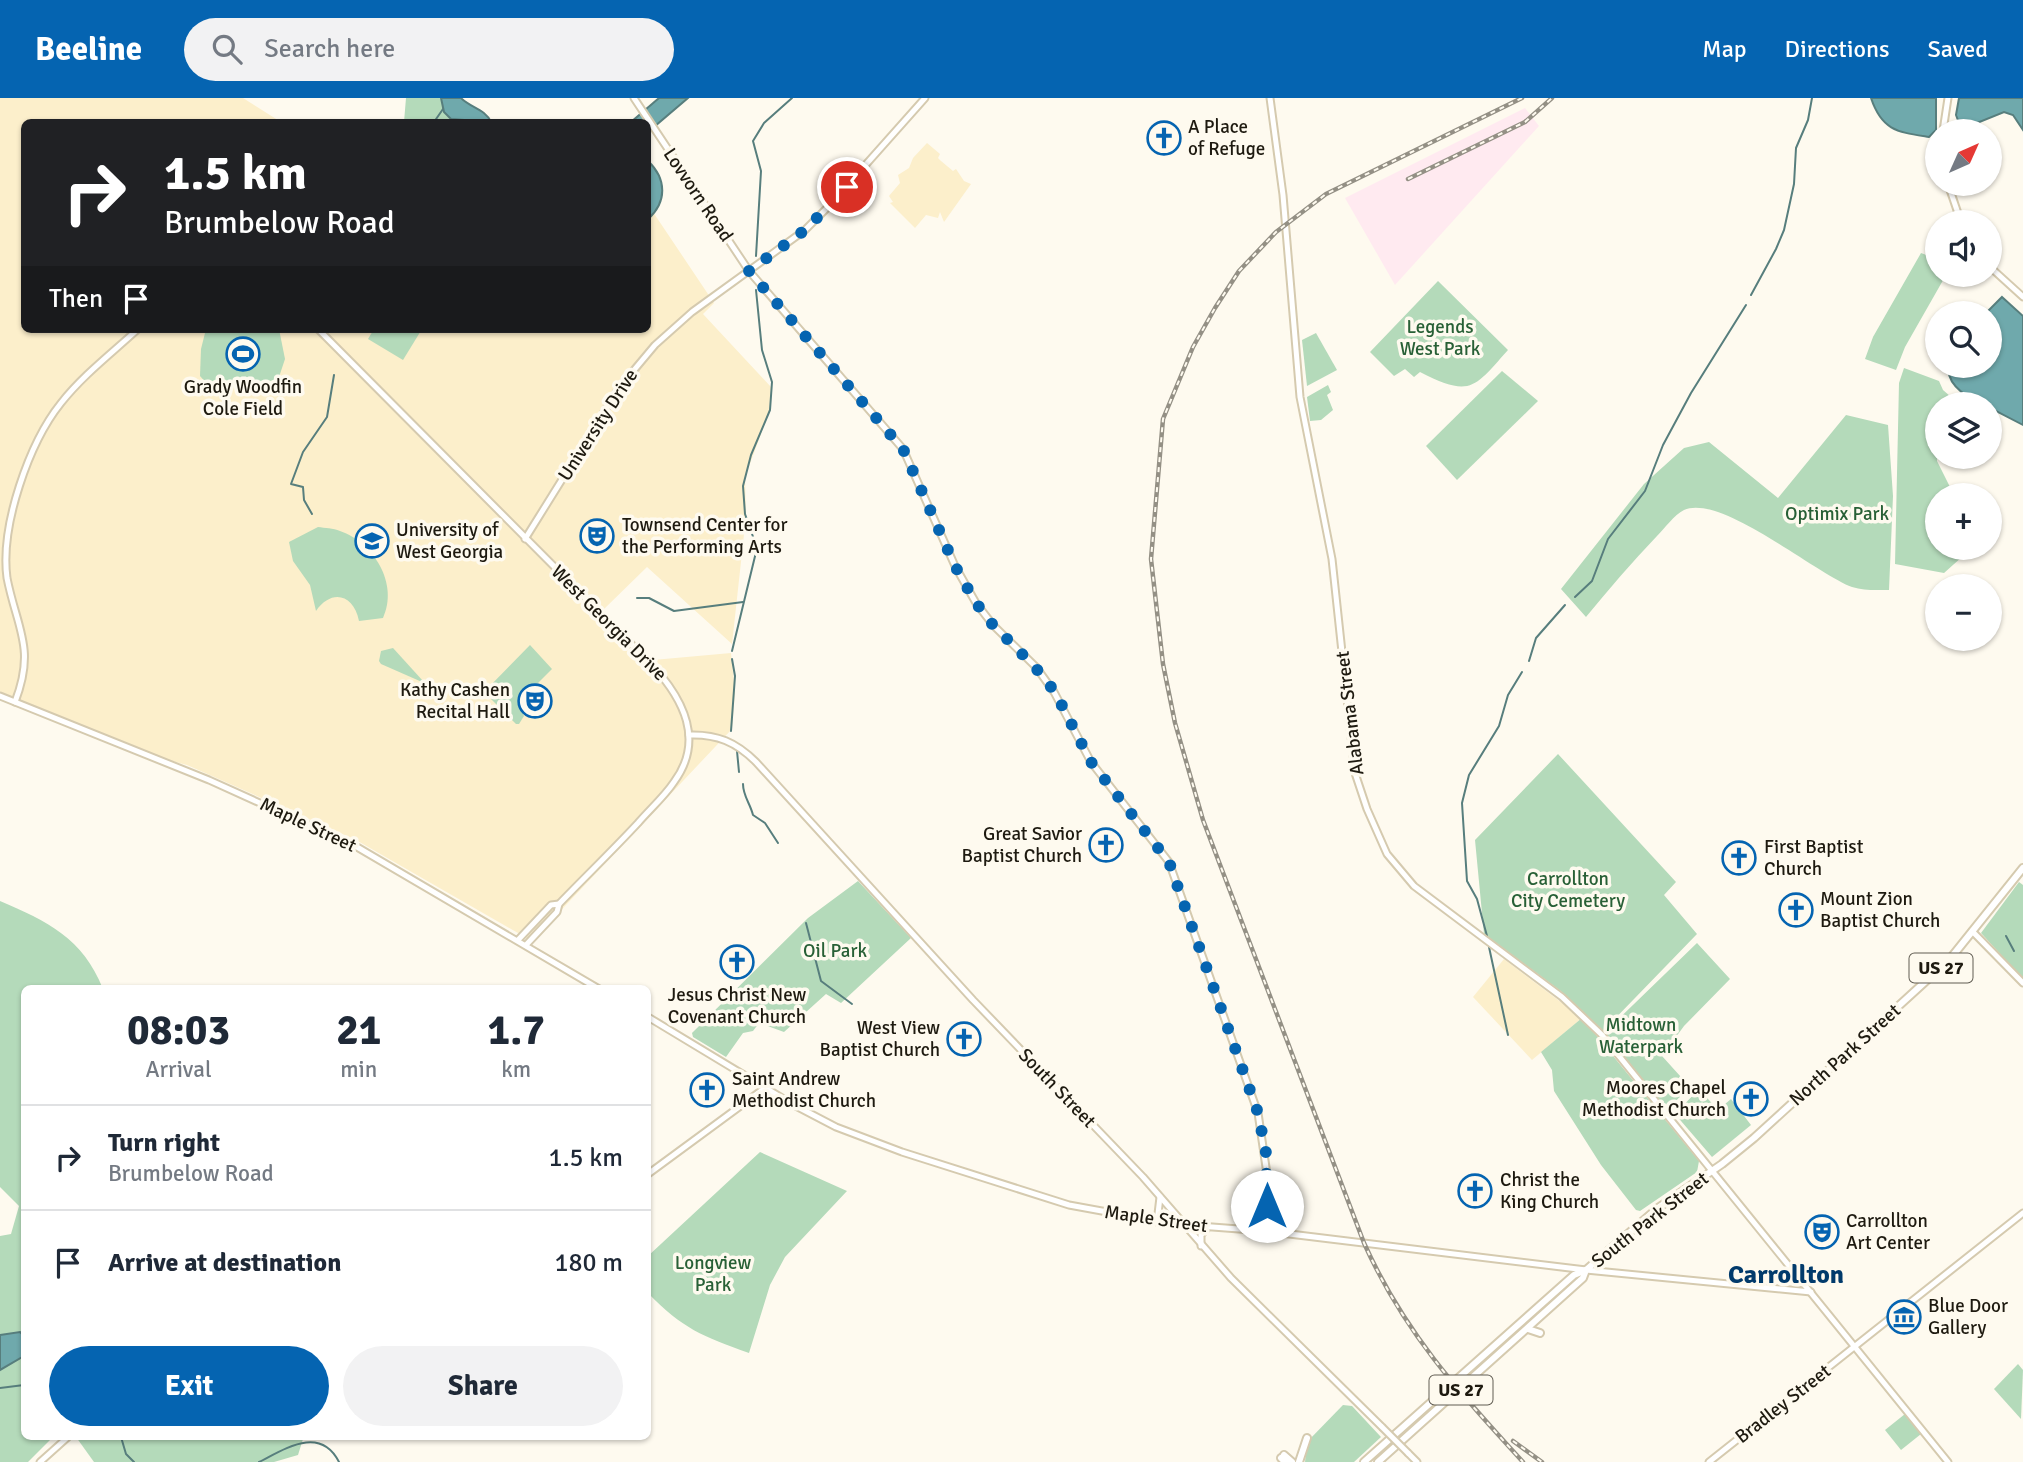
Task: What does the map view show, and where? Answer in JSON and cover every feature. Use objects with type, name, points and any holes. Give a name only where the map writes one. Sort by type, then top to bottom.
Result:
[{"type":"main road","name":"North Park Street","points":[[1713,1170],[1931,977],[2023,868]]},
{"type":"main road","name":"South Park Street","points":[[1364,1462],[1574,1275],[1586,1270],[1658,1208],[1713,1170]]},
{"type":"main road","name":"South Park Street","points":[[1378,1462],[1583,1279],[1586,1270]]},
{"type":"main road","points":[[1528,1329],[1540,1333]]},
{"type":"main road","points":[[1299,1462],[1307,1438]]},
{"type":"main road","points":[[1284,1459],[1292,1462]]},
{"type":"street","name":"University Drive","points":[[525,539],[619,388],[639,363],[677,324],[805,230],[830,206],[925,98]]},
{"type":"street","name":"Alabama Street","points":[[1270,98],[1286,224],[1300,397],[1332,559],[1356,773],[1371,819],[1387,854],[1405,879],[1585,1017],[1713,1170],[1948,1462]]},
{"type":"street","points":[[1945,119],[1948,98]]},
{"type":"street","name":"Lovvorn Road","points":[[636,100],[648,119]]},
{"type":"street","name":"Lovvorn Road","points":[[651,123],[749,271],[903,449],[955,566],[976,603],[1055,692],[1091,762],[1169,862],[1258,1113],[1268,1174],[1265,1231]]},
{"type":"street","points":[[2002,278],[2023,297]]},
{"type":"street","points":[[15,702],[24,673],[26,652],[7,576],[5,551],[10,513],[51,416],[77,384],[134,333]]},
{"type":"street","name":"West Georgia Drive","points":[[322,333],[670,686],[685,712],[689,735]]},
{"type":"street","name":"Maple Street","points":[[0,696],[209,780],[357,847],[592,985]]},
{"type":"street","points":[[526,945],[557,912],[559,904],[673,784],[687,754],[689,735]]},
{"type":"street","name":"South Street","points":[[689,735],[726,740],[756,762],[965,992],[1160,1197],[1201,1246],[1417,1462]]},
{"type":"street","points":[[518,940],[551,905],[559,904]]},
{"type":"street","points":[[1972,931],[2023,983]]},
{"type":"street","name":"Maple Street","points":[[651,1019],[765,1088],[836,1127],[902,1152],[1066,1205],[1157,1222],[1265,1231],[1586,1270],[1811,1292]]},
{"type":"street","points":[[651,1172],[765,1088]]},
{"type":"street","points":[[1157,1222],[1160,1197]]},
{"type":"street","name":"Bradley Street","points":[[1709,1462],[2023,1213]]},
{"type":"street","points":[[1201,1246],[1201,1235],[1208,1227]]},
{"type":"street","points":[[1788,1290],[1797,1286],[1799,1277]]},
{"type":"street","points":[[40,1462],[65,1440]]},
{"type":"shaded area","name":"University of West Georgia","points":[[0,98],[243,98],[276,119],[21,119],[21,333],[651,333],[653,212],[714,303],[703,314],[771,387],[770,410],[745,477],[746,516],[732,644],[647,567],[602,611],[653,660],[731,653],[735,692],[732,729],[532,941],[356,840],[187,765],[0,694]]},
{"type":"shaded area","points":[[1525,108],[1539,126],[1395,285],[1345,198]]},
{"type":"shaded area","points":[[927,143],[940,154],[938,158],[941,161],[953,171],[956,169],[964,181],[971,184],[944,222],[940,212],[938,218],[926,215],[915,228],[890,203],[893,202],[889,196],[900,183],[898,175],[909,168],[913,158]]},
{"type":"shaded area","points":[[1504,959],[1582,1018],[1532,1060],[1473,997]]},
{"type":"green space","points":[[406,98],[441,98],[444,112],[454,117],[469,119],[404,119]]},
{"type":"green space","points":[[1921,253],[1925,254],[1925,287],[1939,287],[1931,301],[1925,301],[1925,312],[1905,347],[1896,370],[1865,359],[1873,337]]},
{"type":"green space","name":"Legends West Park","points":[[1438,281],[1508,350],[1479,381],[1470,385],[1450,385],[1420,372],[1414,377],[1405,369],[1394,376],[1370,352]]},
{"type":"green space","name":"Grady Woodfin Cole Field","points":[[205,333],[280,333],[285,359],[278,380],[233,385],[207,384],[200,376],[201,349]]},
{"type":"green space","points":[[372,333],[420,333],[403,360],[368,339]]},
{"type":"green space","points":[[1316,333],[1337,370],[1307,386],[1302,340]]},
{"type":"green space","points":[[1904,368],[1939,381],[1945,392],[1925,392],[1925,469],[1941,469],[1948,483],[1925,483],[1925,560],[1959,560],[1944,573],[1895,564],[1899,383]]},
{"type":"green space","points":[[1502,371],[1538,401],[1457,480],[1426,446]]},
{"type":"green space","points":[[1328,385],[1331,392],[1327,395],[1333,410],[1321,420],[1310,421],[1307,397]]},
{"type":"green space","name":"Optimix Park","points":[[1846,415],[1888,425],[1893,496],[1889,590],[1852,587],[1743,523],[1700,508],[1684,510],[1673,518],[1586,617],[1561,589],[1644,484],[1684,448],[1709,442],[1778,498]]},
{"type":"green space","points":[[318,527],[337,530],[352,537],[373,555],[380,566],[388,592],[383,618],[359,621],[347,600],[335,597],[316,611],[310,585],[293,561],[289,542]]},
{"type":"green space","points":[[530,645],[552,669],[518,703],[524,716],[519,724],[516,724],[484,692]]},
{"type":"green space","points":[[393,648],[422,682],[381,664],[381,651]]},
{"type":"green space","name":"Carrollton City Cemetery","points":[[1558,754],[1676,882],[1664,895],[1697,934],[1603,1031],[1562,992],[1484,934],[1475,840]]},
{"type":"green space","name":"Oil Park","points":[[858,881],[911,938],[841,1003],[826,994],[784,1032],[759,1023],[753,1031],[743,1033],[726,1057],[693,1037],[692,1033],[808,918]]},
{"type":"green space","points":[[2019,882],[2023,885],[2023,979],[1981,933]]},
{"type":"green space","points":[[0,901],[62,933],[85,957],[101,985],[21,985],[21,1440],[50,1440],[28,1462],[0,1462],[0,1236],[11,1234],[19,1206],[0,1187]]},
{"type":"green space","name":"Midtown Waterpark","points":[[1697,943],[1730,979],[1684,1026],[1662,1056],[1690,1087],[1669,1108],[1664,1108],[1602,1035]]},
{"type":"green space","points":[[1582,1018],[1699,1161],[1697,1172],[1640,1211],[1636,1210],[1601,1165],[1554,1091],[1552,1070],[1541,1052]]},
{"type":"green space","points":[[1699,1089],[1718,1110],[1731,1099],[1751,1125],[1712,1157],[1675,1114]]},
{"type":"green space","name":"Longview Park","points":[[760,1152],[847,1191],[785,1257],[770,1285],[749,1353],[694,1330],[651,1296],[651,1253]]},
{"type":"green space","points":[[2018,1364],[2023,1370],[2021,1419],[1994,1389]]},
{"type":"green space","points":[[1343,1405],[1352,1406],[1381,1437],[1354,1462],[1305,1462],[1307,1442]]},
{"type":"green space","points":[[1905,1414],[1921,1434],[1901,1450],[1885,1430]]},
{"type":"green space","points":[[78,1440],[303,1440],[298,1455],[274,1462],[94,1462]]},
{"type":"water","points":[[441,98],[461,98],[489,119],[451,119],[444,112]]},
{"type":"water","points":[[659,98],[688,98],[651,129],[651,119],[634,119]]},
{"type":"water","points":[[1871,98],[1936,98],[1936,119],[1925,119],[1925,136],[1892,128],[1875,109]]},
{"type":"water","points":[[1959,98],[2023,98],[2023,130],[2013,115],[2004,112],[1987,119],[1958,119]]},
{"type":"water","points":[[651,164],[659,175],[662,190],[659,205],[651,216]]},
{"type":"water","points":[[2002,297],[2023,316],[2023,425],[2002,414],[2002,392],[1962,392],[1950,378],[2002,378],[2002,301],[1998,301]]},
{"type":"water","points":[[21,1333],[21,1358],[0,1370],[0,1335]]},
{"type":"waterway","points":[[756,256],[761,171],[753,141],[764,123],[792,98]]},
{"type":"waterway","points":[[1751,295],[1784,230],[1794,184],[1796,148],[1808,120],[1812,98]]},
{"type":"waterway","points":[[436,119],[443,109]]},
{"type":"waterway","points":[[732,651],[757,548],[745,514],[743,486],[751,455],[770,410],[772,382],[762,350],[756,290]]},
{"type":"waterway","points":[[1575,597],[1592,581],[1608,539],[1645,491],[1663,445],[1691,393],[1746,305]]},
{"type":"waterway","points":[[312,514],[304,500],[303,487],[291,484],[303,452],[327,417],[334,375]]},
{"type":"waterway","points":[[637,598],[649,598],[674,611],[743,602]]},
{"type":"waterway","points":[[1529,661],[1536,638],[1565,605]]},
{"type":"waterway","points":[[731,731],[735,676],[732,659]]},
{"type":"waterway","points":[[1487,936],[1477,899],[1467,881],[1462,803],[1469,775],[1499,726],[1508,695],[1522,672]]},
{"type":"waterway","points":[[737,751],[739,772]]},
{"type":"waterway","points":[[743,784],[753,815],[765,823],[778,843]]},
{"type":"waterway","points":[[806,923],[821,981],[852,1004]]},
{"type":"waterway","points":[[2006,936],[2014,951]]},
{"type":"waterway","points":[[1489,947],[1508,1035]]},
{"type":"waterway","points":[[0,1388],[21,1385]]},
{"type":"waterway","points":[[122,1440],[126,1454],[134,1462]]},
{"type":"waterway","points":[[259,1462],[291,1447],[312,1442],[331,1451],[339,1462]]},
{"type":"railway","points":[[1522,98],[1326,194],[1276,232],[1239,271],[1193,347],[1163,419],[1151,559],[1163,664],[1175,723],[1203,820],[1364,1243],[1415,1333],[1455,1385],[1523,1462]]},
{"type":"railway","points":[[1408,179],[1525,122],[1552,98]]},
{"type":"railway","points":[[1513,1441],[1542,1462]]},
{"type":"place","name":"A Place of Refuge","points":[[1164,138]]},
{"type":"place","name":"Grady Woodfin Cole Field","points":[[243,354]]},
{"type":"place","name":"Townsend Center for the Performing Arts","points":[[597,536]]},
{"type":"place","name":"University of West Georgia","points":[[372,541]]},
{"type":"place","name":"Kathy Cashen Recital Hall","points":[[535,701]]},
{"type":"place","name":"Great Savior Baptist Church","points":[[1106,845]]},
{"type":"place","name":"First Baptist Church","points":[[1739,858]]},
{"type":"place","name":"Mount Zion Baptist Church","points":[[1796,910]]},
{"type":"place","name":"Jesus Christ New Covenant Church","points":[[737,962]]},
{"type":"place","name":"West View Baptist Church","points":[[964,1039]]},
{"type":"place","name":"Saint Andrew Methodist Church","points":[[707,1090]]},
{"type":"place","name":"Moores Chapel Methodist Church","points":[[1751,1099]]},
{"type":"place","name":"Christ the King Church","points":[[1475,1191]]},
{"type":"place","name":"Carrollton Art Center","points":[[1822,1232]]},
{"type":"place","name":"Blue Door Gallery","points":[[1904,1317]]},
{"type":"district","name":"Carrollton","points":[[1786,1275]]},
{"type":"route","points":[[847,187],[805,230],[749,271],[903,449],[955,566],[976,603],[1055,692],[1091,762],[1169,862],[1258,1113],[1266,1153],[1267,1206]]}]
